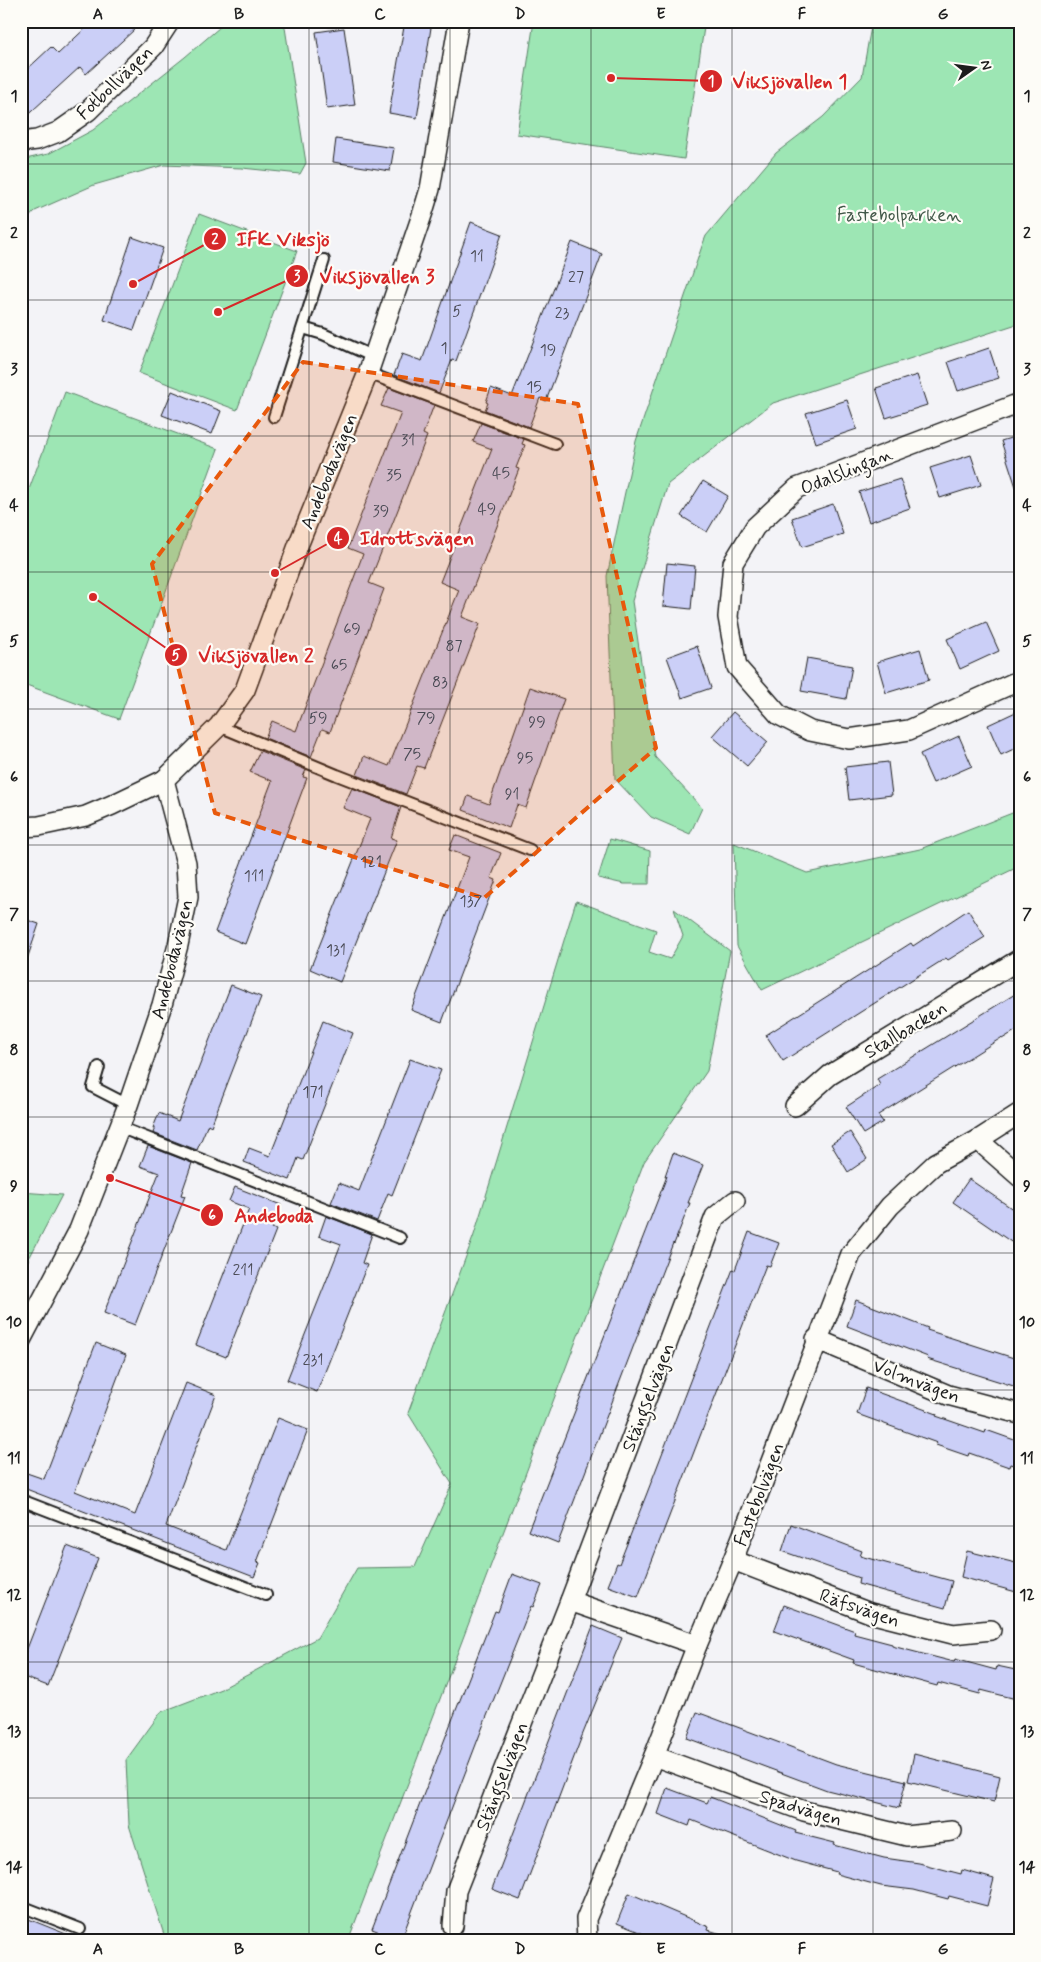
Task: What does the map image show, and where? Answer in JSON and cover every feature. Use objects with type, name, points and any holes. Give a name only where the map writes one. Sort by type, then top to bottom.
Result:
[{"type":"street","name":"Fotbollvägen","points":[[21,142],[37,140],[58,132],[88,111],[153,47],[170,21]]},
{"type":"street","name":"Andebodavägen","points":[[21,1340],[79,1230],[128,1105],[162,1005],[178,945],[188,897],[186,863],[164,780],[218,726],[246,690],[299,543],[371,365],[430,189],[459,21]]},
{"type":"street","name":"Odalslingan","points":[[1020,403],[797,488],[755,527],[733,563],[728,616],[737,667],[780,716],[810,731],[849,739],[908,730],[1020,680]]},
{"type":"street","points":[[21,826],[39,826],[86,816],[112,806],[164,780]]},
{"type":"street","name":"Stallbacken","points":[[795,1106],[830,1075],[1020,959]]},
{"type":"street","name":"Fastebolvägen","points":[[587,1940],[586,1919],[733,1560],[850,1254],[890,1206],[936,1163],[978,1140],[1020,1113]]},
{"type":"street","points":[[978,1140],[1020,1177]]},
{"type":"street","name":"Stängselvägen","points":[[453,1926],[456,1891],[570,1601],[715,1217],[735,1201]]},
{"type":"street","name":"Volmvägen","points":[[816,1339],[948,1395],[1020,1414]]},
{"type":"street","name":"Räfsvägen","points":[[733,1560],[870,1613],[953,1634],[991,1630]]},
{"type":"street","points":[[570,1601],[697,1645]]},
{"type":"street","name":"Spadvägen","points":[[654,1756],[804,1812],[907,1836],[952,1832]]},
{"type":"lane","points":[[274,417],[324,260]]},
{"type":"lane","points":[[303,328],[322,334],[371,365],[555,444]]},
{"type":"lane","points":[[218,726],[530,850]]},
{"type":"lane","points":[[99,1067],[93,1087],[128,1105]]},
{"type":"lane","points":[[119,1127],[400,1238]]},
{"type":"lane","points":[[21,1500],[266,1595]]},
{"type":"lane","points":[[21,1906],[80,1929]]},
{"type":"highlighted area","points":[[303,362],[578,404],[656,748],[484,898],[215,813],[152,564]]},
{"type":"green space","points":[[227,21],[284,21],[306,163],[300,174],[242,168],[164,165],[94,185],[35,211],[21,226],[21,160],[48,154],[93,130]]},
{"type":"green space","points":[[534,21],[705,21],[684,159],[517,134]]},
{"type":"green space","name":"Fastebolparken","points":[[872,21],[1020,21],[1020,323],[773,403],[668,484],[632,601],[655,757],[702,808],[690,834],[651,817],[615,779],[607,576],[636,441],[706,236],[776,153],[823,117],[862,77]]},
{"type":"green space","points":[[199,214],[297,251],[237,410],[139,373]]},
{"type":"green space","points":[[65,392],[218,449],[119,719],[21,683],[21,511]]},
{"type":"green space","points":[[1020,810],[1020,866],[762,990],[737,946],[734,843],[807,873],[920,849]]},
{"type":"green space","points":[[610,839],[650,851],[649,884],[624,884],[598,878]]},
{"type":"green space","points":[[576,901],[656,930],[649,952],[670,959],[683,936],[674,909],[730,951],[707,1071],[644,1162],[348,1941],[166,1941],[129,1825],[126,1760],[161,1712],[221,1689],[317,1638],[357,1568],[415,1567],[452,1484],[408,1413],[474,1235]]},
{"type":"green space","points":[[21,1192],[62,1195],[21,1274]]},
{"type":"building","points":[[93,21],[126,21],[134,30],[86,74],[80,67],[21,121],[21,75],[51,47],[58,54]]},
{"type":"building","points":[[405,21],[432,21],[417,118],[389,113]]},
{"type":"building","points":[[344,28],[355,105],[327,109],[316,32]]},
{"type":"building","points":[[336,139],[394,148],[390,171],[333,162]]},
{"type":"building","points":[[471,222],[502,234],[456,361],[452,360],[439,393],[394,375],[402,354],[422,361]]},
{"type":"building","points":[[132,237],[163,248],[134,330],[104,320]]},
{"type":"building","points":[[572,242],[602,254],[546,401],[540,398],[529,427],[485,410],[488,403],[486,402],[491,388],[512,396]]},
{"type":"building","points":[[989,348],[999,378],[958,391],[948,362]]},
{"type":"building","points":[[917,375],[927,405],[886,418],[876,388]]},
{"type":"building","points":[[389,388],[434,405],[423,434],[427,436],[369,583],[384,589],[330,732],[322,729],[311,757],[265,738],[272,721],[296,731],[363,554],[348,548],[401,413],[381,406]]},
{"type":"building","points":[[172,391],[221,411],[212,434],[162,415]]},
{"type":"building","points":[[847,400],[857,429],[816,443],[806,413]]},
{"type":"building","points":[[481,423],[524,439],[522,444],[525,445],[516,468],[519,469],[462,617],[480,624],[424,768],[417,766],[406,794],[357,775],[364,756],[389,766],[459,590],[440,582],[492,449],[473,442]]},
{"type":"building","points":[[1020,435],[1020,489],[1017,490],[1001,441]]},
{"type":"building","points":[[971,455],[981,485],[940,498],[930,468]]},
{"type":"building","points":[[900,479],[910,508],[869,522],[859,492]]},
{"type":"building","points":[[703,481],[728,496],[707,532],[681,516]]},
{"type":"building","points":[[833,504],[843,534],[802,547],[792,518]]},
{"type":"building","points":[[667,563],[695,566],[691,609],[663,606]]},
{"type":"building","points":[[986,622],[999,651],[960,669],[947,639]]},
{"type":"building","points":[[697,646],[711,688],[682,698],[667,657]]},
{"type":"building","points":[[920,649],[929,680],[886,693],[877,662]]},
{"type":"building","points":[[807,658],[852,666],[846,699],[801,691]]},
{"type":"building","points":[[530,687],[564,699],[526,808],[517,805],[509,828],[463,810],[468,796],[489,804]]},
{"type":"building","points":[[1020,710],[1020,746],[1001,755],[988,725]]},
{"type":"building","points":[[733,712],[768,742],[747,766],[712,736]]},
{"type":"building","points":[[959,736],[972,766],[933,783],[920,754]]},
{"type":"building","points":[[260,751],[306,770],[303,777],[307,778],[245,944],[215,932],[272,781],[250,772]]},
{"type":"building","points":[[888,762],[892,795],[849,800],[845,767]]},
{"type":"building","points":[[352,788],[401,807],[391,838],[397,840],[340,982],[310,969],[370,819],[343,808]]},
{"type":"building","points":[[455,835],[501,853],[491,878],[496,880],[442,1022],[411,1010],[469,857],[449,850]]},
{"type":"building","points":[[968,910],[985,937],[948,960],[946,958],[783,1061],[766,1035],[911,943],[913,946]]},
{"type":"building","points":[[21,918],[39,924],[24,968],[21,968]]},
{"type":"building","points":[[231,985],[261,997],[211,1126],[208,1124],[197,1150],[153,1133],[155,1128],[153,1128],[159,1113],[178,1121]]},
{"type":"building","points":[[1020,991],[1020,1028],[878,1115],[883,1122],[863,1134],[846,1107],[880,1085],[877,1079]]},
{"type":"building","points":[[323,1021],[353,1033],[303,1160],[298,1158],[290,1180],[244,1162],[249,1148],[270,1156]]},
{"type":"building","points":[[410,1059],[441,1070],[392,1195],[388,1193],[377,1221],[331,1203],[339,1183],[359,1191]]},
{"type":"building","points":[[850,1132],[867,1159],[848,1172],[831,1144]]},
{"type":"building","points":[[148,1146],[192,1163],[181,1195],[185,1196],[135,1325],[104,1313],[159,1173],[140,1166]]},
{"type":"building","points":[[673,1153],[703,1165],[558,1543],[528,1531],[667,1176],[665,1176]]},
{"type":"building","points":[[969,1179],[1020,1214],[1020,1248],[953,1202]]},
{"type":"building","points":[[235,1187],[281,1205],[272,1228],[276,1230],[226,1357],[196,1345],[249,1209],[229,1201]]},
{"type":"building","points":[[326,1216],[372,1234],[362,1263],[367,1265],[317,1392],[287,1380],[341,1244],[319,1236]]},
{"type":"building","points":[[749,1232],[779,1243],[770,1266],[766,1265],[638,1597],[608,1586],[617,1563],[619,1564]]},
{"type":"building","points":[[856,1300],[928,1328],[927,1330],[1020,1360],[1020,1388],[927,1359],[928,1357],[847,1326]]},
{"type":"building","points":[[96,1343],[126,1355],[75,1491],[135,1515],[186,1383],[216,1395],[166,1526],[226,1550],[278,1418],[308,1430],[257,1562],[260,1563],[254,1577],[21,1487],[21,1471],[44,1479]]},
{"type":"building","points":[[866,1388],[937,1414],[936,1416],[985,1433],[986,1430],[1020,1442],[1020,1467],[1010,1464],[1009,1467],[969,1453],[968,1456],[857,1414]]},
{"type":"building","points":[[791,1524],[862,1551],[860,1556],[952,1581],[945,1608],[858,1584],[859,1578],[782,1551]]},
{"type":"building","points":[[67,1546],[98,1558],[48,1686],[21,1676],[21,1664]]},
{"type":"building","points":[[967,1551],[1020,1564],[1020,1593],[961,1577]]},
{"type":"building","points":[[512,1574],[542,1585],[533,1607],[531,1606],[485,1721],[401,1940],[372,1929],[495,1611],[498,1612]]},
{"type":"building","points":[[784,1605],[855,1631],[854,1634],[892,1644],[892,1646],[954,1662],[955,1659],[996,1670],[997,1666],[1020,1671],[1020,1700],[981,1690],[980,1694],[938,1683],[937,1686],[853,1663],[854,1660],[774,1631]]},
{"type":"building","points":[[593,1626],[622,1638],[582,1736],[520,1900],[492,1889]]},
{"type":"building","points":[[697,1712],[836,1764],[906,1781],[899,1808],[827,1790],[687,1738]]},
{"type":"building","points":[[914,1754],[1000,1776],[994,1802],[908,1781]]},
{"type":"building","points":[[667,1788],[707,1803],[710,1797],[796,1831],[795,1833],[835,1843],[834,1845],[884,1858],[919,1863],[961,1874],[962,1870],[994,1879],[987,1906],[949,1896],[948,1899],[914,1890],[881,1886],[836,1874],[837,1872],[796,1861],[691,1820],[689,1826],[658,1814]]},
{"type":"building","points":[[629,1893],[709,1927],[708,1930],[732,1937],[731,1941],[661,1941],[617,1923]]},
{"type":"building","points":[[21,1916],[81,1941],[42,1941],[21,1933]]},
{"type":"place","name":"Viksjövallen 1","points":[[611,78]]},
{"type":"place","name":"IFK Viksjö","points":[[133,284]]},
{"type":"place","name":"Viksjövallen 3","points":[[218,312]]},
{"type":"place","name":"Idrottsvägen","points":[[275,573]]},
{"type":"place","name":"Viksjövallen 2","points":[[93,597]]},
{"type":"place","name":"Andeboda","points":[[110,1178]]}]
